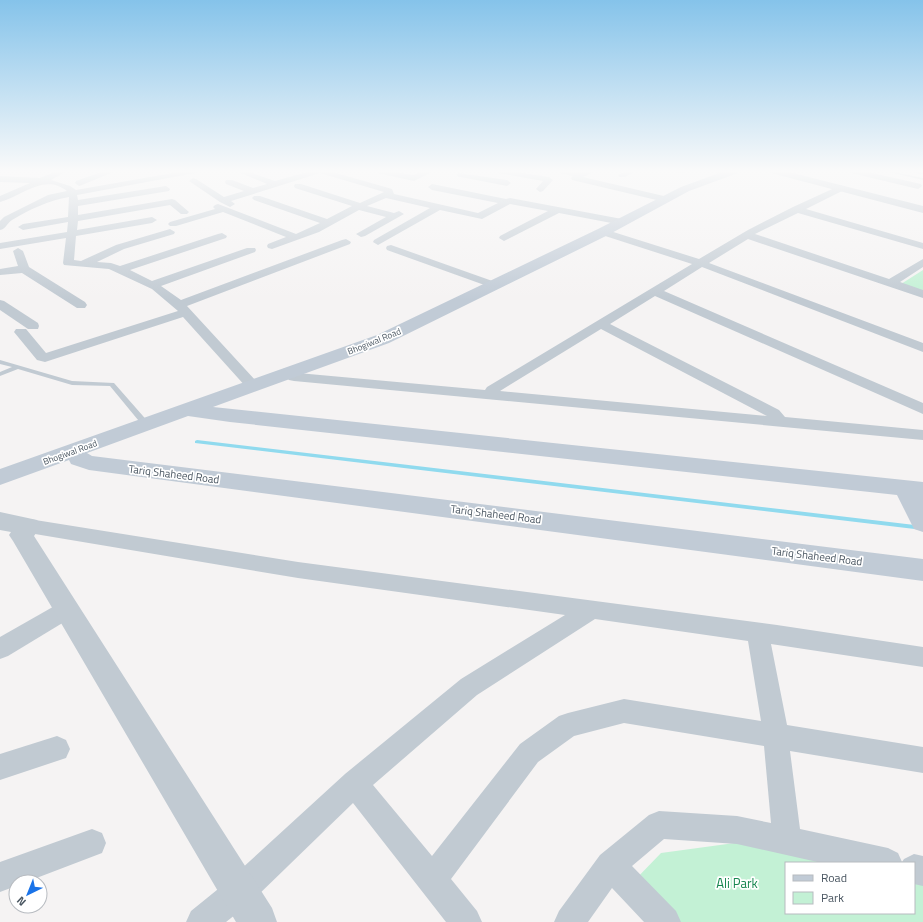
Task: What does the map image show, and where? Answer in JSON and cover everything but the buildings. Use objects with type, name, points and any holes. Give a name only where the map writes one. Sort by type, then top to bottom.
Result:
[{"type":"main road","name":"Bhogiwal Road","points":[[0,477],[383,339],[637,214]]},
{"type":"main road","points":[[184,410],[916,502]]},
{"type":"main road","name":"Tariq Shaheed Road","points":[[75,450],[79,459],[88,463],[923,570]]},
{"type":"street","points":[[0,227],[7,219],[16,214]]},
{"type":"street","points":[[73,214],[68,263],[111,266],[152,285],[183,308],[252,385]]},
{"type":"street","points":[[23,227],[102,214]]},
{"type":"street","points":[[0,246],[71,234],[152,225],[192,214]]},
{"type":"street","points":[[244,214],[295,237]]},
{"type":"street","points":[[305,214],[328,223]]},
{"type":"street","points":[[272,246],[346,214]]},
{"type":"street","points":[[387,214],[395,216]]},
{"type":"street","points":[[361,234],[399,214]]},
{"type":"street","points":[[378,242],[428,214]]},
{"type":"street","points":[[470,214],[480,216],[484,214]]},
{"type":"street","points":[[504,238],[549,214]]},
{"type":"street","points":[[579,214],[622,222]]},
{"type":"street","points":[[490,395],[492,390],[654,291],[748,235],[787,214]]},
{"type":"street","points":[[813,214],[923,246]]},
{"type":"street","points":[[152,285],[254,252],[210,230]]},
{"type":"street","points":[[82,264],[120,247],[170,232]]},
{"type":"street","points":[[603,232],[700,263],[923,348]]},
{"type":"street","points":[[748,235],[923,294]]},
{"type":"street","points":[[120,270],[230,240]]},
{"type":"street","points":[[21,332],[42,357],[45,358],[183,308],[346,242]]},
{"type":"street","points":[[391,248],[494,285]]},
{"type":"street","points":[[18,251],[24,269],[81,305]]},
{"type":"street","points":[[891,283],[923,262]]},
{"type":"street","points":[[0,272],[24,269]]},
{"type":"street","points":[[654,291],[923,409]]},
{"type":"street","points":[[0,304],[33,326]]},
{"type":"street","points":[[601,324],[774,413],[781,423]]},
{"type":"street","points":[[288,372],[294,378],[923,435]]},
{"type":"street","points":[[0,521],[298,570],[923,657]]},
{"type":"street","points":[[29,526],[20,534],[258,922]]},
{"type":"street","points":[[0,649],[66,610]]},
{"type":"street","points":[[202,922],[239,892],[354,784],[469,687],[592,610]]},
{"type":"street","points":[[758,633],[776,736],[787,841]]},
{"type":"street","points":[[432,880],[529,753],[568,725],[624,711],[923,760]]},
{"type":"street","points":[[0,767],[57,749]]},
{"type":"street","points":[[354,784],[466,922]]},
{"type":"street","points":[[570,922],[610,865],[659,825],[737,830],[883,862]]},
{"type":"street","points":[[0,877],[92,843]]},
{"type":"street","points":[[610,865],[665,922]]},
{"type":"lane","points":[[0,362],[72,383],[112,384],[146,424]]},
{"type":"lane","points":[[0,374],[19,367]]},
{"type":"green space","points":[[923,270],[923,292],[901,284]]},
{"type":"green space","name":"Ali Park","points":[[742,842],[838,862],[785,862],[785,914],[915,914],[915,879],[923,881],[923,922],[673,922],[633,882],[661,853]]},
{"type":"waterway","points":[[197,442],[923,528]]}]
